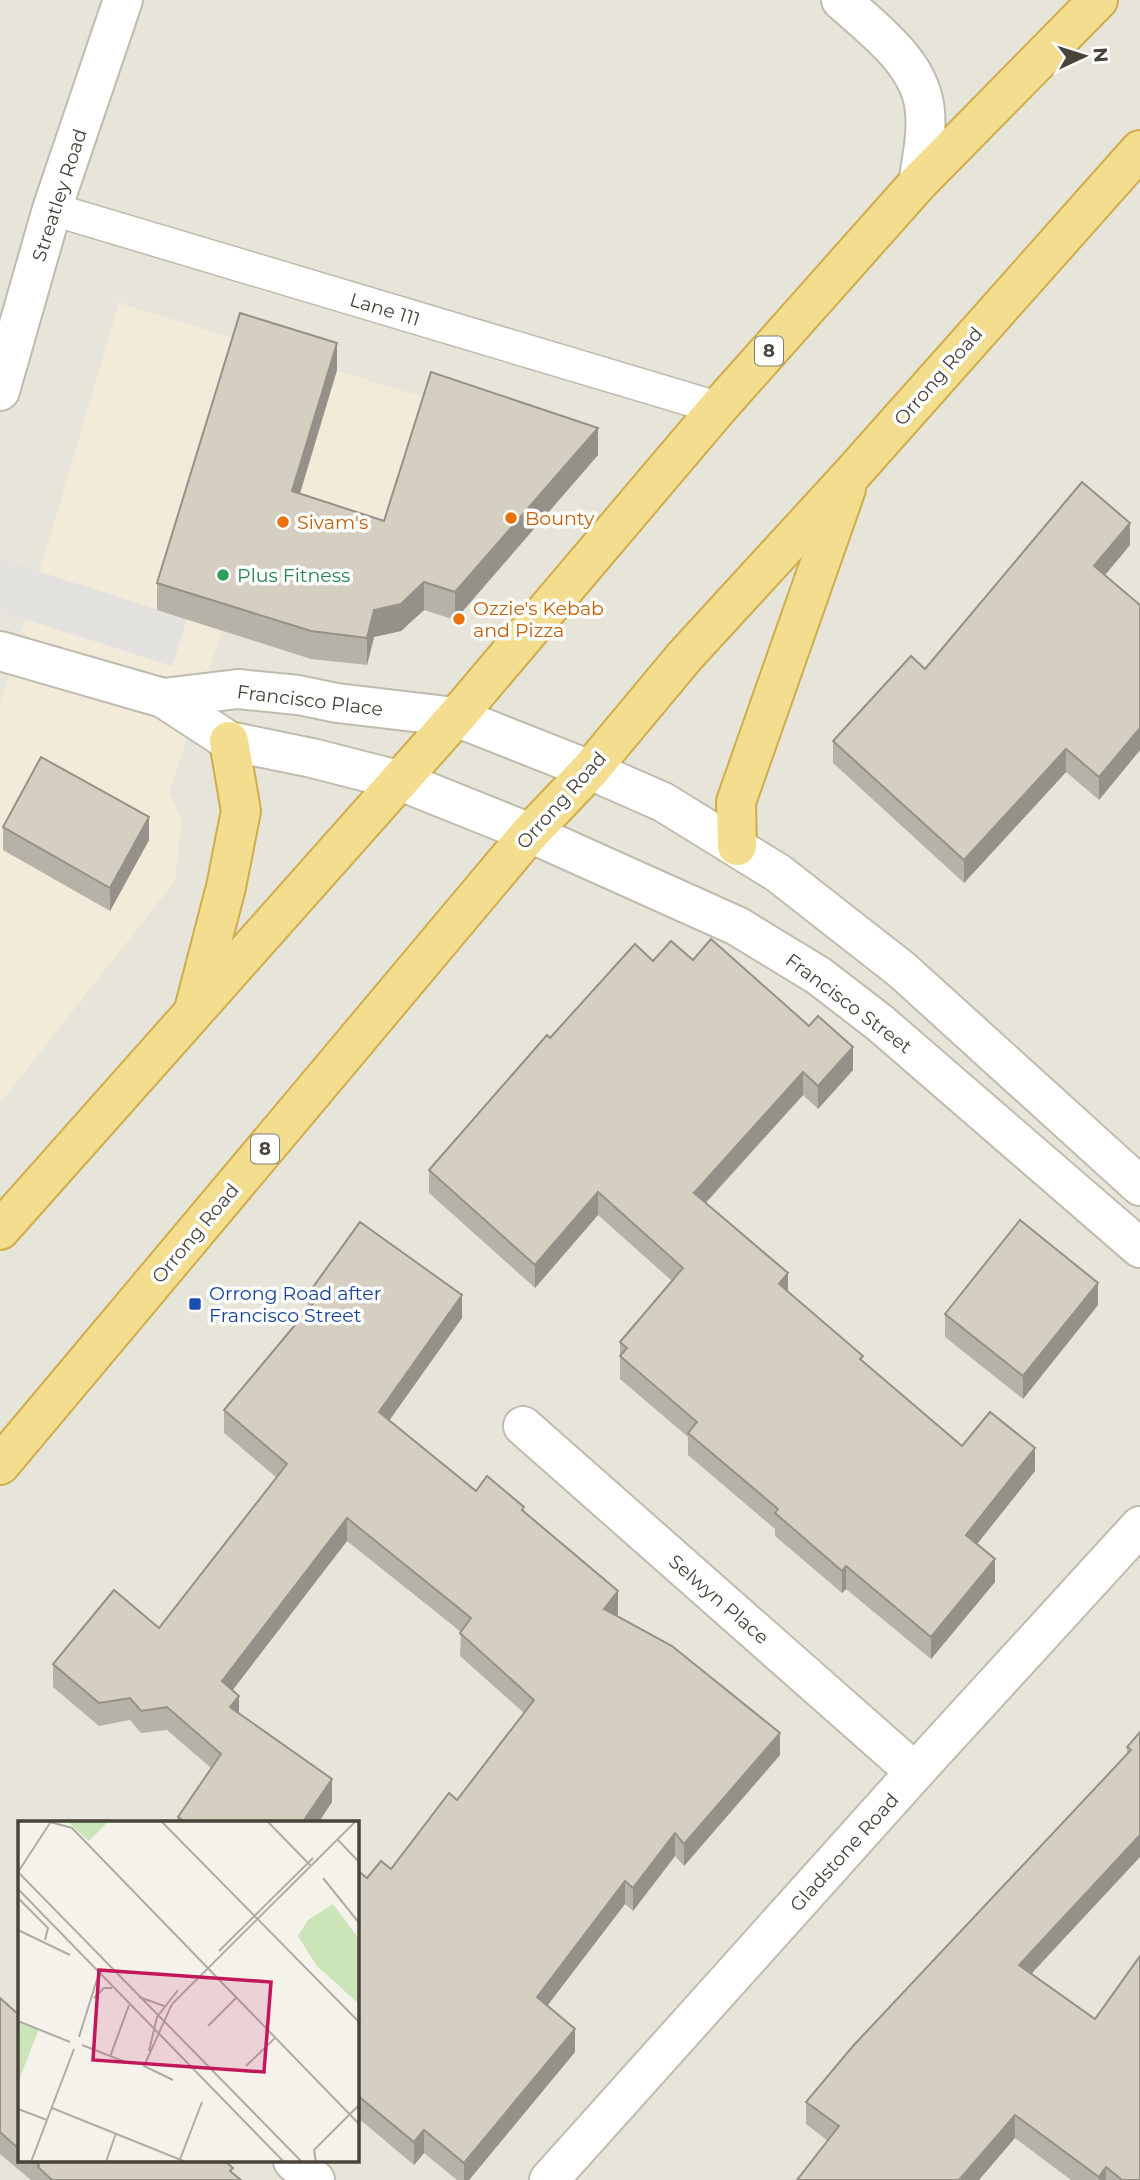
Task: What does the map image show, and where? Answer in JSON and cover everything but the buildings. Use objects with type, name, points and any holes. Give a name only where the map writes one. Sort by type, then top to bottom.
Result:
[{"type":"highway","name":"8","points":[[0,1230],[456,717],[718,408],[918,183],[1098,0]]},
{"type":"highway","name":"Orrong Road","points":[[0,1465],[530,833],[590,769],[676,666],[852,474],[1140,150]]},
{"type":"highway","points":[[737,846],[736,802],[852,474]]},
{"type":"highway","points":[[194,1012],[226,887],[241,811],[229,741]]},
{"type":"street","name":"Streatley Road","points":[[0,391],[52,209],[123,0]]},
{"type":"street","points":[[841,0],[882,37],[914,74],[925,109],[925,141],[918,183]]},
{"type":"street","name":"Francisco Place","points":[[0,651],[163,698],[229,741],[398,780]]},
{"type":"street","name":"Francisco Place","points":[[163,698],[238,689],[456,717]]},
{"type":"street","points":[[456,717],[590,769],[663,802],[778,873],[902,970],[1140,1186]]},
{"type":"street","name":"Francisco Street","points":[[398,780],[530,833],[737,926],[819,976],[880,1023],[1140,1248]]},
{"type":"street","name":"Selwyn Place","points":[[523,1426],[915,1772]]},
{"type":"street","name":"Gladstone Road","points":[[550,2180],[915,1772],[1140,1526]]},
{"type":"street","points":[[294,2162],[315,2180]]},
{"type":"lane","name":"Lane 111","points":[[52,209],[718,408]]},
{"type":"shaded area","points":[[0,0],[1140,0],[1140,2180],[0,2180]]},
{"type":"shaded area","points":[[119,303],[432,400],[401,631],[374,637],[320,631],[232,600],[169,793],[182,820],[175,881],[0,1103],[0,706]]},
{"type":"shaded area","points":[[0,559],[187,619],[172,666],[0,611]]},
{"type":"place","name":"Bounty","points":[[511,518]]},
{"type":"place","name":"Sivam's","points":[[283,522]]},
{"type":"place","name":"Plus Fitness","points":[[223,575]]},
{"type":"place","name":"Ozzie's Kebab and Pizza","points":[[459,619]]},
{"type":"place","name":"Orrong Road after Francisco Street","points":[[195,1304]]}]
